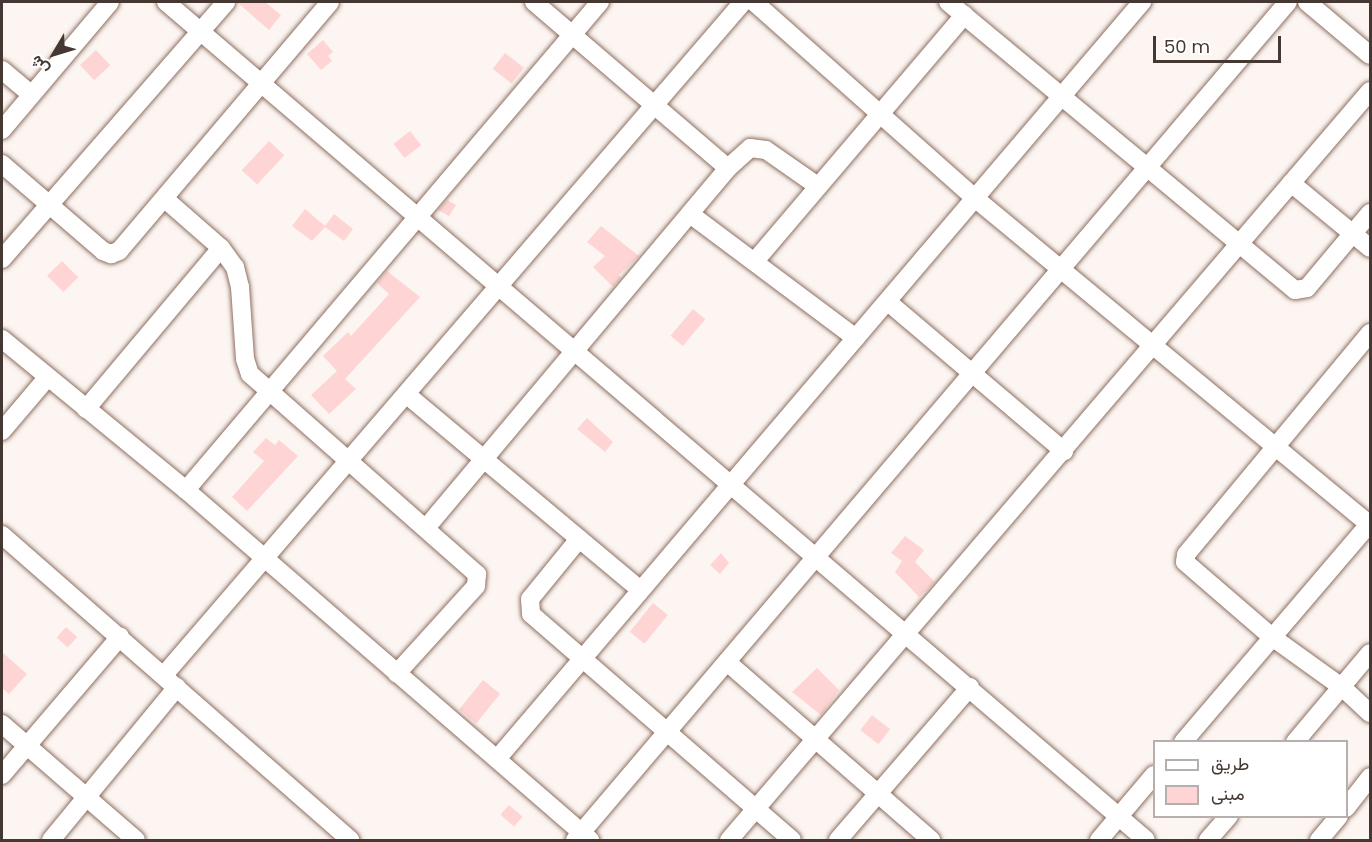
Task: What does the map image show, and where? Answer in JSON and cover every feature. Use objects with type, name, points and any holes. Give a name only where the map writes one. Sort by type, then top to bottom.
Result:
[{"type":"street","points":[[2,130],[110,2]]},
{"type":"street","points":[[166,2],[970,687],[1146,840]]},
{"type":"street","points":[[2,259],[225,2]]},
{"type":"street","points":[[2,164],[111,254],[119,251],[330,2]]},
{"type":"street","points":[[534,2],[728,168]]},
{"type":"street","points":[[186,490],[600,2]]},
{"type":"street","points":[[51,840],[264,559],[743,2]]},
{"type":"street","points":[[754,2],[1059,270],[1370,524],[1184,740]]},
{"type":"street","points":[[948,2],[1241,247],[1301,292],[1371,213]]},
{"type":"street","points":[[497,759],[731,483],[888,303],[1142,2]]},
{"type":"street","points":[[2,339],[186,490],[497,759],[582,838],[727,662],[1288,2]]},
{"type":"street","points":[[1307,2],[1371,55]]},
{"type":"street","points":[[755,261],[878,112],[964,15]]},
{"type":"street","points":[[2,70],[31,94]]},
{"type":"street","points":[[729,840],[817,741],[1152,347],[1241,247],[1291,183],[1371,91]]},
{"type":"street","points":[[426,528],[728,168],[750,148],[757,147],[816,185]]},
{"type":"street","points":[[1291,183],[1371,248]]},
{"type":"street","points":[[165,199],[221,248],[235,267],[240,287],[244,359],[250,374],[267,393],[477,574],[479,580],[397,673]]},
{"type":"street","points":[[690,214],[856,338]]},
{"type":"street","points":[[86,410],[221,248]]},
{"type":"street","points":[[888,303],[1064,451]]},
{"type":"street","points":[[1367,345],[1276,447],[1186,555],[1185,562],[1272,636],[1343,688],[1371,713]]},
{"type":"street","points":[[2,431],[47,378]]},
{"type":"street","points":[[406,394],[640,590]]},
{"type":"street","points":[[2,536],[350,840]]},
{"type":"street","points":[[579,539],[528,607],[531,614],[792,840]]},
{"type":"street","points":[[2,775],[120,637]]},
{"type":"street","points":[[1296,740],[1371,653]]},
{"type":"street","points":[[727,662],[931,840]]},
{"type":"street","points":[[838,840],[970,687]]},
{"type":"street","points":[[2,724],[136,840]]},
{"type":"street","points":[[1099,840],[1153,777]]},
{"type":"street","points":[[1348,806],[1371,777]]},
{"type":"street","points":[[1208,840],[1227,818]]},
{"type":"street","points":[[1319,840],[1337,818]]},
{"type":"building","points":[[237,2],[265,2],[281,15],[269,30]]},
{"type":"building","points":[[323,40],[333,52],[328,56],[332,61],[321,70],[307,54]]},
{"type":"building","points":[[96,50],[110,65],[94,80],[80,65]]},
{"type":"building","points":[[505,53],[524,68],[512,84],[493,69]]},
{"type":"building","points":[[410,131],[421,145],[405,158],[393,144]]},
{"type":"building","points":[[269,141],[284,155],[257,185],[242,170]]},
{"type":"building","points":[[447,200],[456,205],[449,216],[438,210]]},
{"type":"building","points":[[305,209],[325,226],[334,214],[353,229],[344,241],[325,227],[312,241],[292,226]]},
{"type":"building","points":[[601,226],[639,256],[619,275],[621,278],[613,287],[593,267],[605,256],[587,242]]},
{"type":"building","points":[[62,261],[78,277],[63,292],[47,276]]},
{"type":"building","points":[[387,271],[420,297],[345,379],[356,389],[329,414],[311,395],[337,371],[323,356],[348,332],[351,336],[389,294],[377,283]]},
{"type":"building","points":[[693,309],[705,319],[683,346],[671,336]]},
{"type":"building","points":[[587,418],[613,442],[605,452],[577,429]]},
{"type":"building","points":[[266,438],[275,445],[279,440],[298,456],[247,511],[232,497],[264,461],[253,452]]},
{"type":"building","points":[[905,536],[924,550],[915,562],[935,582],[919,597],[895,572],[902,561],[891,553]]},
{"type":"building","points":[[721,553],[729,563],[720,574],[710,565]]},
{"type":"building","points":[[653,603],[668,615],[644,644],[630,632]]},
{"type":"building","points":[[66,627],[77,637],[68,647],[57,637]]},
{"type":"building","points":[[2,652],[27,674],[9,694],[2,688]]},
{"type":"building","points":[[817,668],[839,690],[821,715],[792,692]]},
{"type":"building","points":[[483,680],[500,694],[476,723],[459,710]]},
{"type":"building","points":[[872,715],[890,729],[878,744],[860,730]]},
{"type":"building","points":[[509,805],[523,817],[514,827],[500,815]]}]
